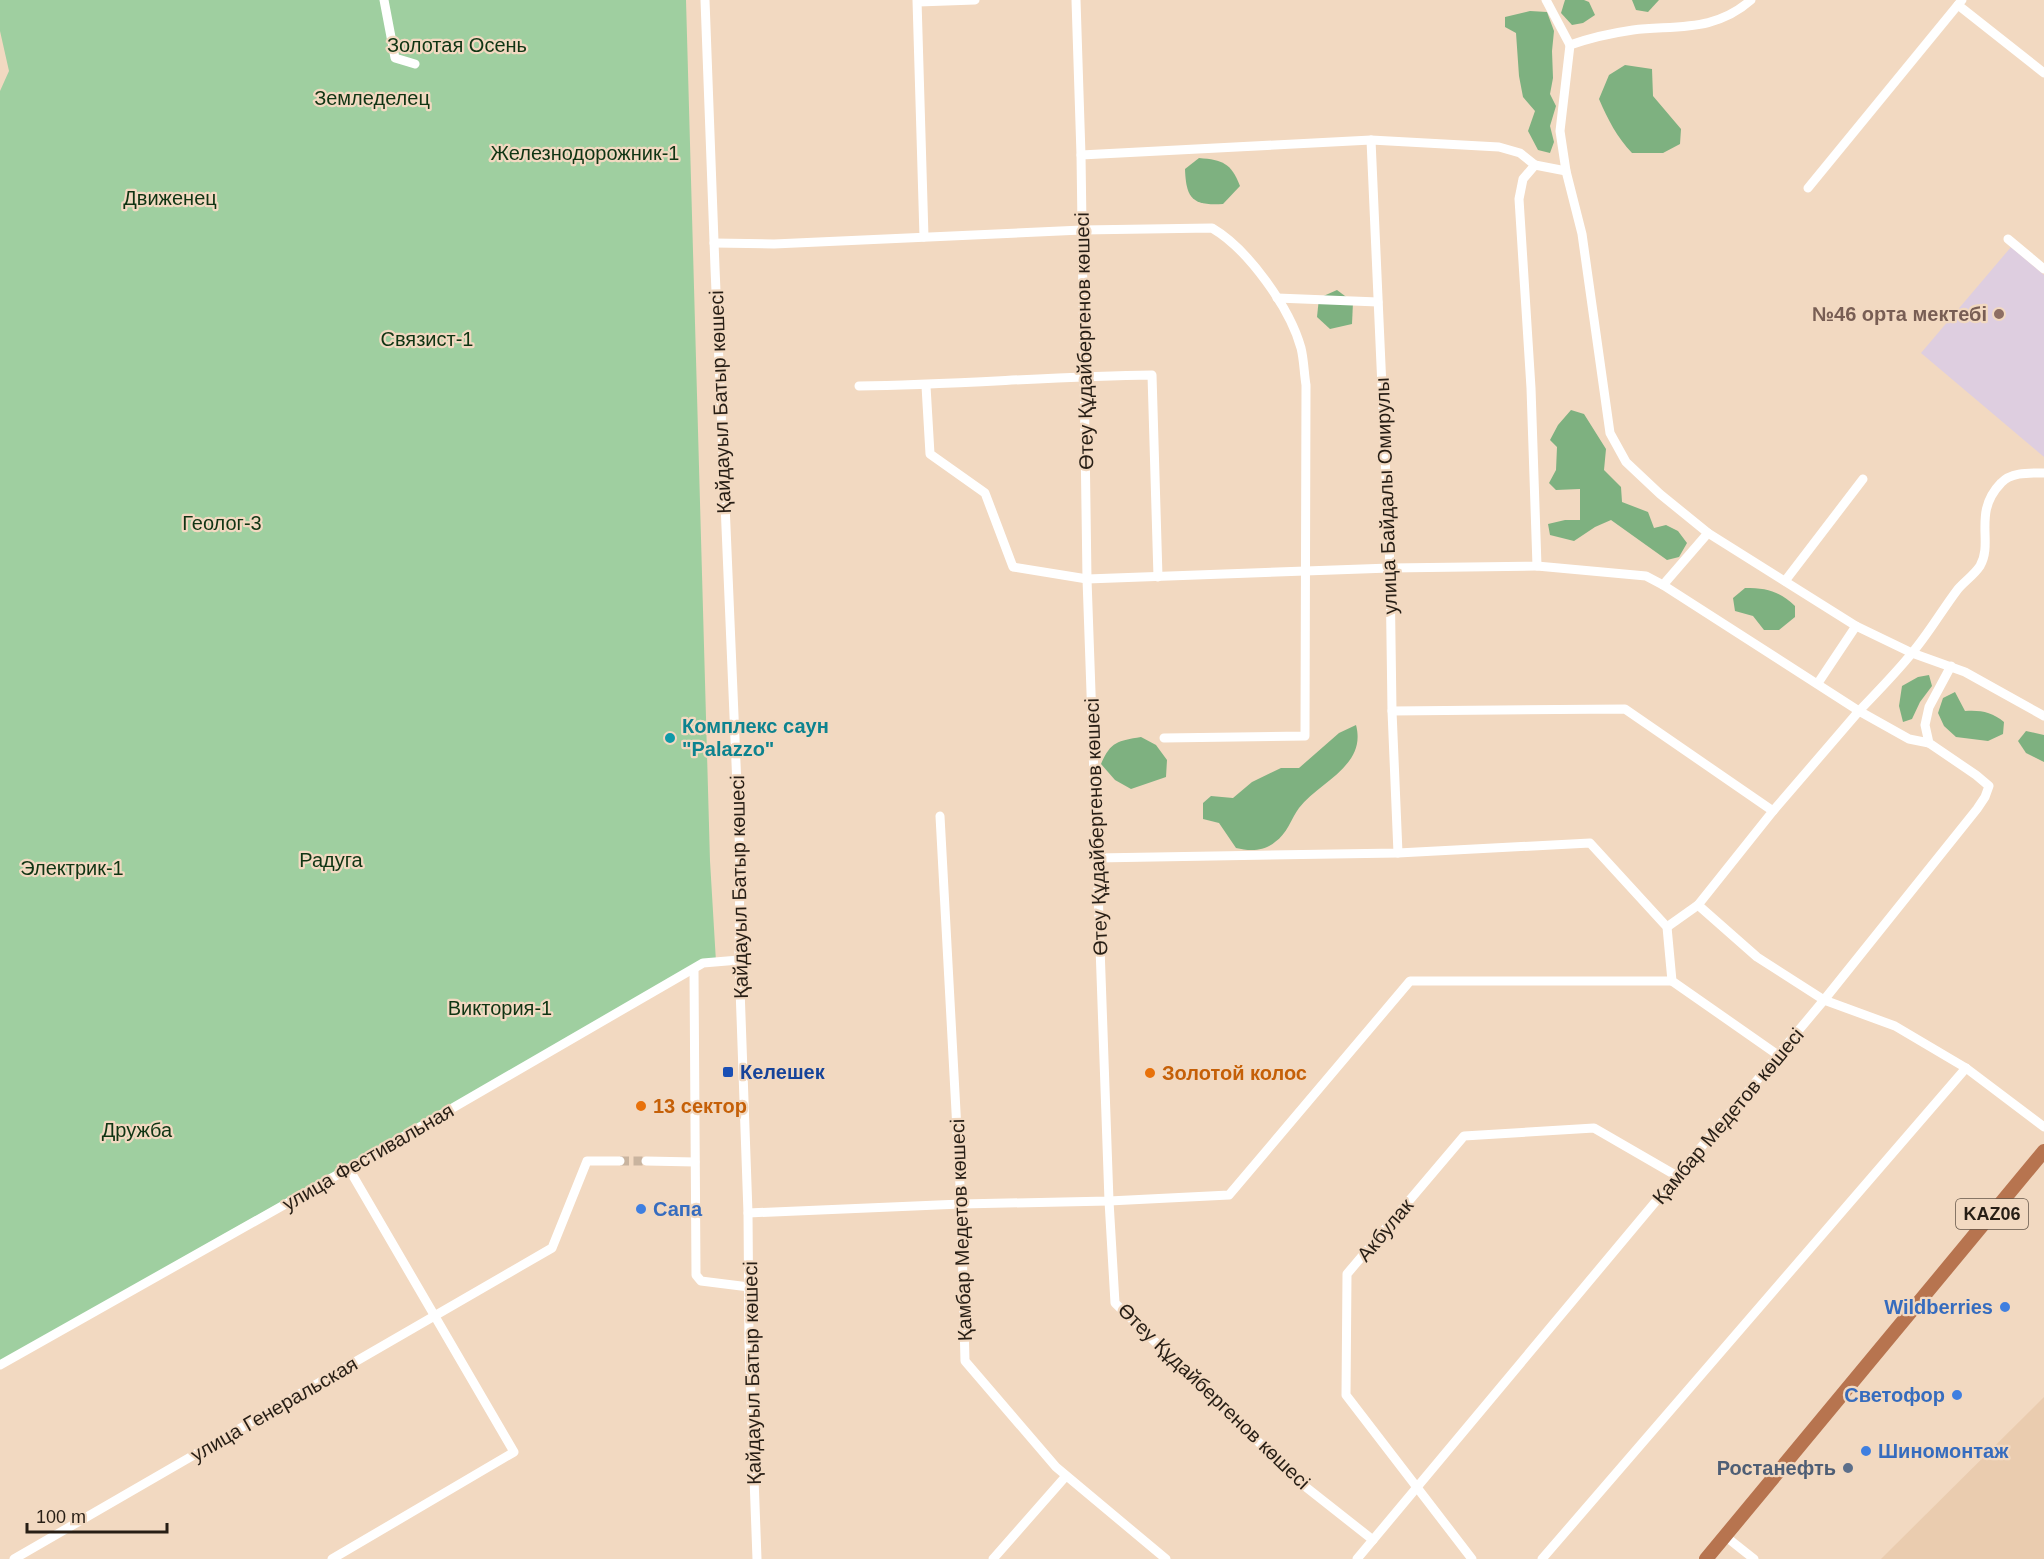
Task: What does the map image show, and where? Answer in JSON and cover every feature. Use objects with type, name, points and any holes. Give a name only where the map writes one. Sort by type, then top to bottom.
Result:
[{"type":"highway","name":"KАZ06","points":[[1706,1559],[2044,1150]]},
{"type":"street","points":[[384,0],[395,58],[415,64]]},
{"type":"street","name":"Қайдауыл Батыр көшесі","points":[[705,0],[739,845],[739,960],[757,1559]]},
{"type":"street","points":[[924,237],[917,1],[975,0]]},
{"type":"street","name":"Өтеу Құдайбергенов көшесі","points":[[1076,0],[1081,155],[1087,579],[1109,1201],[1115,1303],[1302,1484],[1373,1540]]},
{"type":"street","points":[[1546,0],[1570,45],[1560,131],[1566,171],[1582,234],[1610,433],[1626,462],[1660,494],[1708,532],[1856,626],[1912,653],[1965,672],[2044,716]]},
{"type":"street","points":[[1570,45],[1590,38],[1632,30],[1698,26],[1723,20],[1751,0]]},
{"type":"street","points":[[1808,188],[1960,2],[2044,73]]},
{"type":"street","points":[[1081,155],[1371,140],[1499,147],[1520,153],[1535,165],[1566,171]]},
{"type":"street","name":"улица Байдалы Омирулы","points":[[1371,140],[1390,568],[1392,711],[1398,853]]},
{"type":"street","points":[[1535,165],[1523,180],[1519,199],[1531,388],[1537,566]]},
{"type":"street","points":[[714,243],[774,244],[1082,230],[1212,228],[1227,236],[1249,260],[1288,315],[1301,349],[1306,385],[1305,736],[1164,738]]},
{"type":"street","points":[[2008,239],[2044,269]]},
{"type":"street","points":[[1277,298],[1378,302]]},
{"type":"street","points":[[860,386],[926,386],[1084,376],[1152,375],[1158,577]]},
{"type":"street","points":[[926,386],[930,454],[985,493],[1013,567],[1087,579],[1390,568],[1537,566],[1646,576],[1859,711],[1909,739],[1929,743],[1925,725],[1929,707],[1951,666]]},
{"type":"street","points":[[1667,927],[1698,905],[1773,812],[1912,653],[1959,589],[1980,565],[1984,554],[1984,518],[1992,494],[2007,477],[2031,472],[2044,473]]},
{"type":"street","points":[[1785,581],[1863,479]]},
{"type":"street","points":[[1663,585],[1708,532]]},
{"type":"street","points":[[1818,683],[1856,626]]},
{"type":"street","points":[[1392,711],[1625,709],[1773,812]]},
{"type":"street","name":"Қамбар Медетов көшесі","points":[[1357,1559],[1824,1000],[1985,797],[1989,786],[1929,743]]},
{"type":"street","name":"Қамбар Медетов көшесі","points":[[940,816],[962,1204],[965,1361],[1056,1467],[1166,1559]]},
{"type":"street","points":[[1096,858],[1398,853],[1590,843],[1667,927],[1672,981]]},
{"type":"street","points":[[1698,905],[1757,957],[1824,1000],[1895,1026],[1966,1068],[2044,1128]]},
{"type":"street","name":"улица Фестивальная","points":[[0,1365],[349,1168],[703,963],[739,960]]},
{"type":"street","points":[[694,969],[697,1277],[701,1281],[749,1287]]},
{"type":"street","points":[[748,1214],[962,1204],[1229,1196],[1410,981],[1672,981],[1778,1055]]},
{"type":"street","points":[[1542,1559],[1966,1068]]},
{"type":"street","name":"Акбулак","points":[[1472,1559],[1346,1395],[1347,1274],[1464,1137],[1594,1128],[1677,1176]]},
{"type":"street","name":"улица Генеральская","points":[[14,1559],[552,1248],[587,1161],[620,1161]]},
{"type":"street","points":[[646,1161],[695,1162]]},
{"type":"street","points":[[332,1559],[514,1452],[349,1168]]},
{"type":"street","points":[[993,1559],[1066,1476]]},
{"type":"street","points":[[1725,1536],[1754,1559]]},
{"type":"shaded area","name":"№46 орта мектебі","points":[[2011,247],[2044,275],[2044,457],[1921,353]]},
{"type":"shaded area","points":[[2044,1397],[2044,1559],[1881,1559]]},
{"type":"green space","points":[[0,0],[686,0],[710,861],[716,962],[703,963],[0,1361],[0,91],[9,71],[0,31]]},
{"type":"green space","points":[[1565,0],[1589,2],[1595,15],[1583,23],[1572,25],[1561,13]]},
{"type":"green space","points":[[1632,0],[1659,0],[1648,12],[1636,10]]},
{"type":"green space","points":[[1530,11],[1547,12],[1554,31],[1553,78],[1550,94],[1556,106],[1550,126],[1554,142],[1550,153],[1538,150],[1528,131],[1535,111],[1523,97],[1516,33],[1505,27],[1505,17]]},
{"type":"green space","points":[[1625,65],[1652,69],[1653,96],[1681,129],[1680,144],[1663,153],[1632,153],[1617,134],[1599,99],[1609,75]]},
{"type":"green space","points":[[1199,158],[1225,164],[1237,178],[1240,186],[1223,204],[1204,203],[1193,198],[1189,193],[1185,169]]},
{"type":"green space","points":[[1337,290],[1353,302],[1352,324],[1330,329],[1317,317],[1319,298]]},
{"type":"green space","points":[[1571,410],[1584,414],[1606,449],[1604,470],[1621,487],[1622,502],[1648,512],[1654,528],[1666,525],[1678,531],[1687,543],[1679,557],[1667,560],[1611,520],[1595,527],[1574,541],[1550,535],[1548,524],[1565,520],[1580,520],[1580,489],[1556,490],[1549,483],[1556,470],[1557,447],[1550,440],[1558,425]]},
{"type":"green space","points":[[1745,588],[1766,590],[1784,597],[1795,606],[1795,617],[1779,630],[1764,630],[1753,616],[1735,611],[1733,598]]},
{"type":"green space","points":[[1929,675],[1932,686],[1920,702],[1912,719],[1903,722],[1899,706],[1902,686],[1918,677]]},
{"type":"green space","points":[[1955,692],[1965,711],[1986,712],[2004,722],[2003,734],[1988,741],[1956,737],[1944,726],[1938,713],[1943,698]]},
{"type":"green space","points":[[1356,725],[1358,739],[1355,752],[1348,762],[1299,808],[1283,835],[1266,848],[1246,850],[1236,848],[1219,823],[1203,819],[1203,803],[1211,796],[1233,798],[1252,782],[1281,768],[1299,768],[1339,733]]},
{"type":"green space","points":[[2026,731],[2044,735],[2044,762],[2026,753],[2018,741]]},
{"type":"green space","points":[[1141,737],[1156,745],[1167,760],[1166,777],[1131,789],[1115,780],[1101,764],[1108,751],[1116,743]]},
{"type":"tunnel","points":[[620,1161],[646,1161]]},
{"type":"place","name":"№46 орта мектебі","points":[[1999,314]]},
{"type":"place","name":"Комплекс саун \"Palazzo\"","points":[[670,738]]},
{"type":"place","name":"Келешек","points":[[728,1072]]},
{"type":"place","name":"Золотой колос","points":[[1150,1073]]},
{"type":"place","name":"13 сектор","points":[[641,1106]]},
{"type":"place","name":"Сапа","points":[[641,1209]]},
{"type":"place","name":"Wildberries","points":[[2005,1307]]},
{"type":"place","name":"Светофор","points":[[1957,1395]]},
{"type":"place","name":"Шиномонтаж","points":[[1866,1451]]},
{"type":"place","name":"Ростанефть","points":[[1848,1468]]},
{"type":"park label","name":"Золотая Осень","points":[[457,45]]},
{"type":"park label","name":"Земледелец","points":[[372,98]]},
{"type":"park label","name":"Железнодорожник-1","points":[[585,153]]},
{"type":"park label","name":"Движенец","points":[[170,198]]},
{"type":"park label","name":"Связист-1","points":[[427,339]]},
{"type":"park label","name":"Геолог-3","points":[[222,523]]},
{"type":"park label","name":"Радуга","points":[[331,860]]},
{"type":"park label","name":"Электрик-1","points":[[72,868]]},
{"type":"park label","name":"Виктория-1","points":[[500,1008]]},
{"type":"park label","name":"Дружба","points":[[137,1130]]}]
